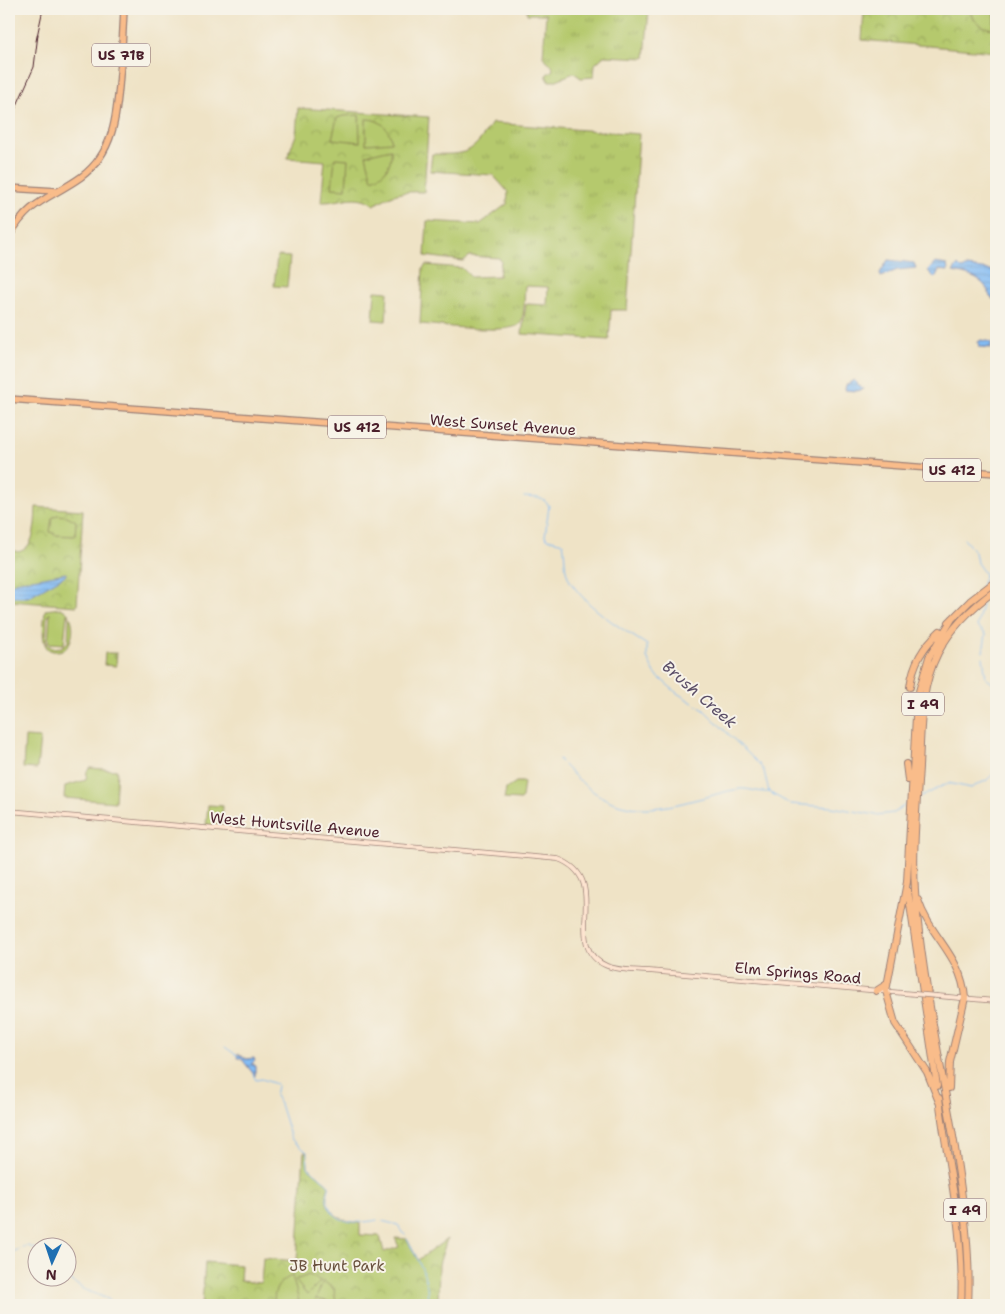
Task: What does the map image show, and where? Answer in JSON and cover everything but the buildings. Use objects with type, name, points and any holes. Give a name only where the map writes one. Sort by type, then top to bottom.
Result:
[{"type":"highway","name":"US 71B","points":[[9,237],[22,216],[37,202],[89,170],[102,154],[110,139],[118,115],[124,9]]},
{"type":"highway","points":[[9,188],[56,191]]},
{"type":"highway","points":[[31,189],[38,194],[37,202]]},
{"type":"highway","name":"West Sunset Avenue","points":[[9,399],[996,473]]},
{"type":"highway","name":"I 49","points":[[961,1305],[960,1224],[939,1102],[907,882],[910,794],[916,704],[920,681],[933,649],[952,619],[970,601],[996,581]]},
{"type":"highway","name":"I 49","points":[[968,1305],[967,1228],[918,921],[914,853],[923,701],[928,678],[938,652],[952,630],[973,607],[996,590]]},
{"type":"highway","points":[[910,687],[913,669],[919,654],[952,619]]},
{"type":"highway","points":[[906,764],[910,794]]},
{"type":"highway","points":[[907,882],[886,991],[895,1023],[930,1077],[939,1102]]},
{"type":"highway","points":[[915,887],[924,914],[958,966],[965,998],[949,1068],[950,1116]]},
{"type":"highway","points":[[876,990],[888,983]]},
{"type":"main road","name":"West Huntsville Avenue","points":[[9,811],[550,857],[565,861],[583,879],[587,893],[585,938],[591,952],[599,961]]},
{"type":"main road","name":"Elm Springs Road","points":[[599,961],[606,966],[618,968],[996,1001]]},
{"type":"green space","points":[[527,9],[649,9],[645,58],[604,56],[595,64],[594,77],[581,78],[574,73],[554,81],[549,81],[546,75],[553,70],[552,65],[543,57],[546,14],[527,14]]},
{"type":"green space","points":[[864,9],[996,9],[996,52],[862,40]]},
{"type":"green space","points":[[969,9],[995,9],[993,29],[978,23]]},
{"type":"green space","points":[[298,108],[429,117],[424,192],[398,194],[374,205],[368,201],[355,198],[321,202],[325,161],[287,158],[296,135]]},
{"type":"green space","points":[[359,115],[360,142],[332,139],[337,118]]},
{"type":"green space","points":[[366,119],[371,119],[384,125],[389,132],[392,142],[366,144]]},
{"type":"green space","points":[[492,123],[639,134],[627,310],[611,310],[609,340],[522,334],[526,304],[547,305],[548,287],[525,286],[522,321],[513,327],[488,329],[420,324],[423,268],[426,265],[462,268],[471,277],[499,276],[501,261],[499,258],[470,256],[463,261],[425,256],[427,221],[480,224],[507,204],[508,192],[493,175],[430,171],[432,154],[453,154],[468,150],[479,141]]},
{"type":"green space","points":[[391,149],[391,159],[388,167],[372,179],[366,155]]},
{"type":"green space","points":[[335,158],[348,159],[346,189],[332,188]]},
{"type":"green space","points":[[277,256],[290,257],[287,287],[274,286]]},
{"type":"green space","points":[[375,291],[388,292],[386,321],[373,320]]},
{"type":"green space","points":[[36,507],[83,510],[77,606],[9,601],[9,548],[18,552],[24,550],[28,545],[35,527]]},
{"type":"green space","points":[[57,515],[67,516],[76,521],[75,536],[54,535],[54,533],[50,532],[52,518]]},
{"type":"green space","points":[[60,608],[69,615],[73,627],[71,640],[65,649],[56,651],[50,650],[46,646],[43,632],[45,610]],"holes":[[[50,613],[48,643],[64,644],[67,614],[69,617],[68,642],[62,647],[52,648],[46,643],[47,618]]]},
{"type":"green space","points":[[105,653],[117,653],[116,666],[104,665]]},
{"type":"green space","points":[[25,737],[40,738],[37,769],[23,768]]},
{"type":"green space","points":[[90,768],[117,770],[115,802],[64,798],[65,786],[86,780],[87,771]]},
{"type":"green space","points":[[516,782],[524,782],[522,798],[520,800],[504,799],[506,789]]},
{"type":"green space","points":[[208,805],[223,806],[221,827],[206,826]]},
{"type":"green space","name":"JB Hunt Park","points":[[304,1152],[307,1152],[308,1167],[329,1185],[327,1202],[329,1208],[342,1219],[360,1223],[360,1235],[380,1236],[384,1252],[399,1247],[395,1238],[407,1239],[418,1260],[447,1239],[439,1264],[438,1305],[202,1305],[205,1262],[241,1265],[240,1281],[261,1283],[263,1258],[297,1261]]},
{"type":"green space","points":[[309,1275],[321,1281],[307,1295],[295,1280]]},
{"type":"green space","points":[[292,1276],[299,1301],[275,1305],[274,1300],[277,1287]]},
{"type":"green space","points":[[323,1281],[334,1289],[336,1303],[316,1299]]},
{"type":"water","points":[[888,260],[914,263],[916,268],[897,270],[881,277],[880,273]]},
{"type":"water","points":[[935,263],[947,265],[948,271],[939,270],[935,278],[928,271]]},
{"type":"water","points":[[958,265],[962,269],[967,267],[996,271],[996,301],[990,297],[985,286],[976,278],[953,272]]},
{"type":"water","points":[[981,340],[991,342],[991,348],[979,347],[978,342]]},
{"type":"water","points":[[854,380],[863,389],[857,391],[845,390],[846,385]]},
{"type":"water","points":[[66,573],[66,575],[28,597],[9,597],[9,586],[15,582]]},
{"type":"water","points":[[238,1054],[246,1059],[254,1058],[255,1061],[251,1064],[255,1065],[255,1076],[241,1058],[237,1058]]},
{"type":"waterway","name":"Brush Creek","points":[[524,497],[541,499],[549,506],[545,536],[548,539],[563,543],[566,571],[577,591],[605,617],[647,645],[647,657],[655,674],[677,693],[704,710],[759,764],[764,771],[769,792],[790,804],[832,807],[876,815],[894,813],[905,805]]},
{"type":"waterway","points":[[964,539],[975,552],[977,563],[985,574],[981,586]]},
{"type":"waterway","points":[[982,605],[977,626],[986,634],[983,652]]},
{"type":"waterway","points":[[983,657],[986,678],[996,686]]},
{"type":"waterway","points":[[564,765],[593,792],[608,800],[638,808],[673,805],[739,789],[769,792]]},
{"type":"waterway","name":"Brush Creek","points":[[921,797],[948,783],[971,788],[987,780],[993,774],[996,766]]},
{"type":"waterway","points":[[225,1047],[239,1057]]},
{"type":"waterway","points":[[253,1075],[256,1080],[262,1079],[276,1084]]},
{"type":"waterway","points":[[277,1086],[275,1096],[280,1104],[291,1139],[307,1152],[308,1167],[329,1185],[327,1200],[334,1214],[347,1221],[354,1222],[377,1220]]},
{"type":"waterway","points":[[382,1221],[398,1225],[405,1235]]},
{"type":"waterway","points":[[407,1239],[425,1279],[428,1296],[427,1305]]},
{"type":"waterway","points":[[9,1253],[28,1246]]},
{"type":"waterway","points":[[78,1285],[108,1299],[114,1305]]},
{"type":"railway","points":[[36,41],[43,9]]},
{"type":"railway","points":[[12,159],[14,112],[34,67],[38,34]]}]
